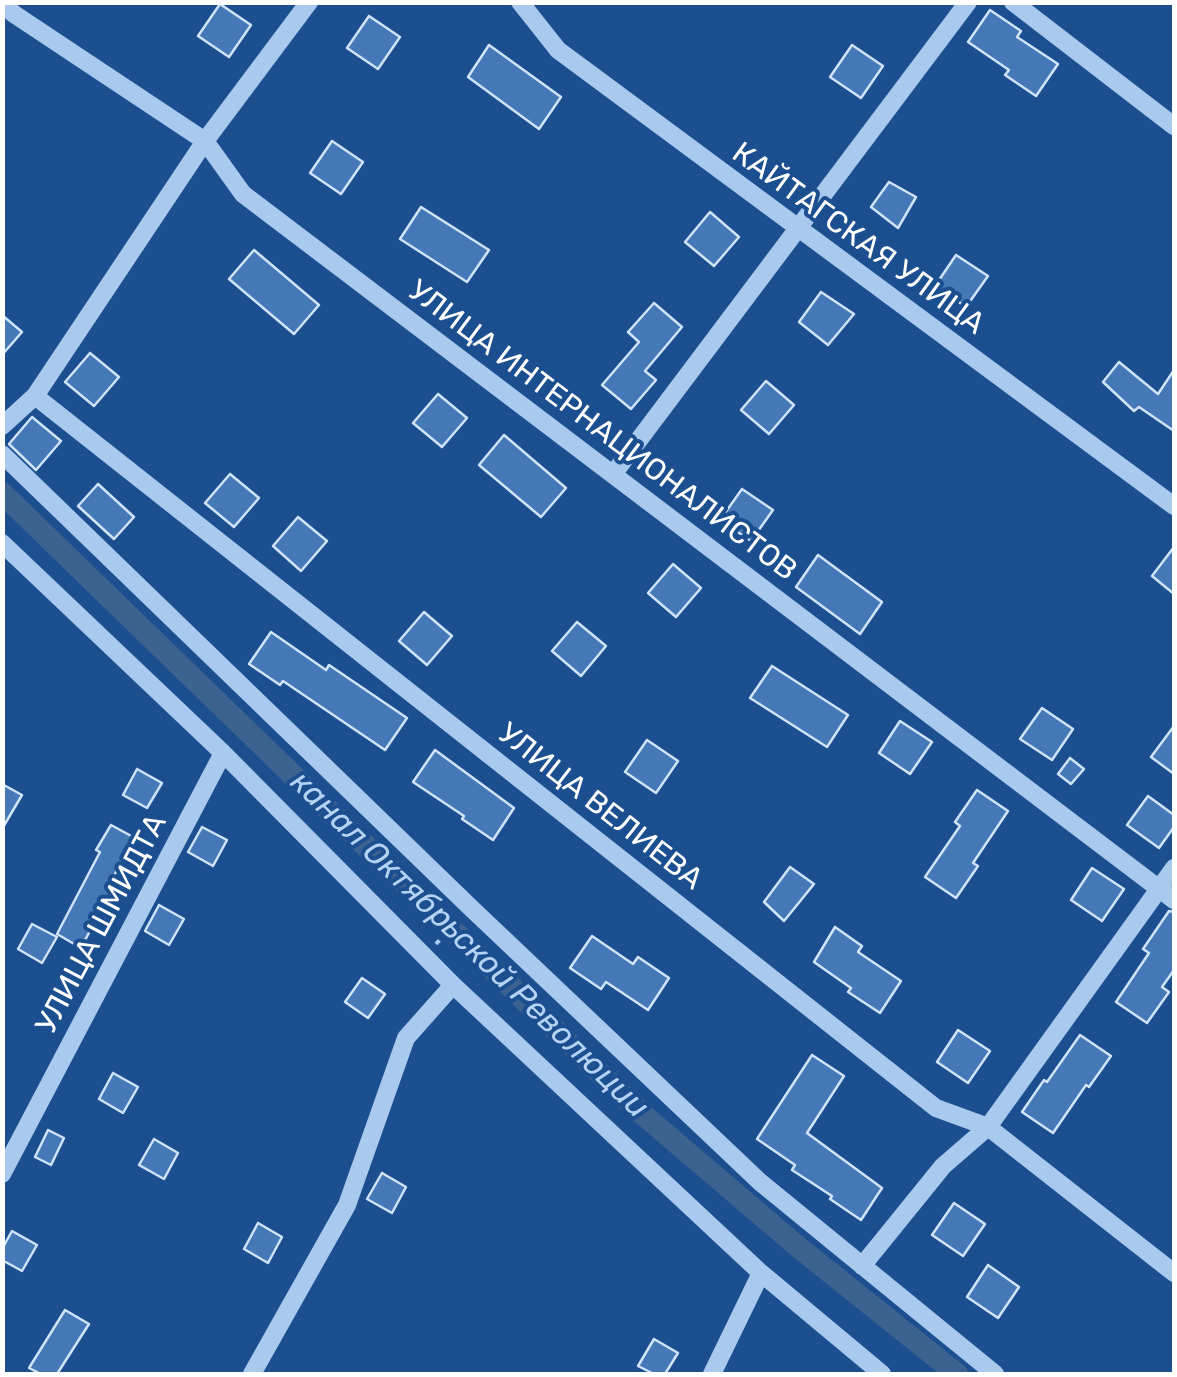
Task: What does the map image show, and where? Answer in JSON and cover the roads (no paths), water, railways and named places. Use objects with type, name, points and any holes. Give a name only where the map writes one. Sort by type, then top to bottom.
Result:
[{"type":"street","points":[[2,426],[35,396],[205,141],[308,2]]},
{"type":"street","name":"КАЙТАГСКАЯ УЛИЦА","points":[[520,2],[558,50],[1174,506]]},
{"type":"street","points":[[614,473],[968,2]]},
{"type":"street","points":[[1013,2],[1174,126]]},
{"type":"street","name":"УЛИЦА ИНТЕРНАЦИОНАЛИСТОВ","points":[[2,3],[205,141],[243,194],[1174,900]]},
{"type":"street","name":"УЛИЦА ВЕЛИЕВА","points":[[35,396],[936,1108],[988,1127],[1174,1273]]},
{"type":"street","points":[[2,454],[470,908],[760,1182],[995,1374]]},
{"type":"street","points":[[3,546],[223,753],[453,985],[761,1273],[882,1374]]},
{"type":"street","name":"УЛИЦА ШМИДТА","points":[[2,1174],[223,753]]},
{"type":"street","points":[[862,1266],[943,1166],[988,1127],[1174,868]]},
{"type":"street","points":[[252,1374],[348,1205],[406,1038],[453,985]]},
{"type":"street","points":[[712,1374],[761,1273]]},
{"type":"waterway","name":"канал Октябрьской Революции","points":[[2,493],[640,1112],[797,1246],[957,1374]]}]
